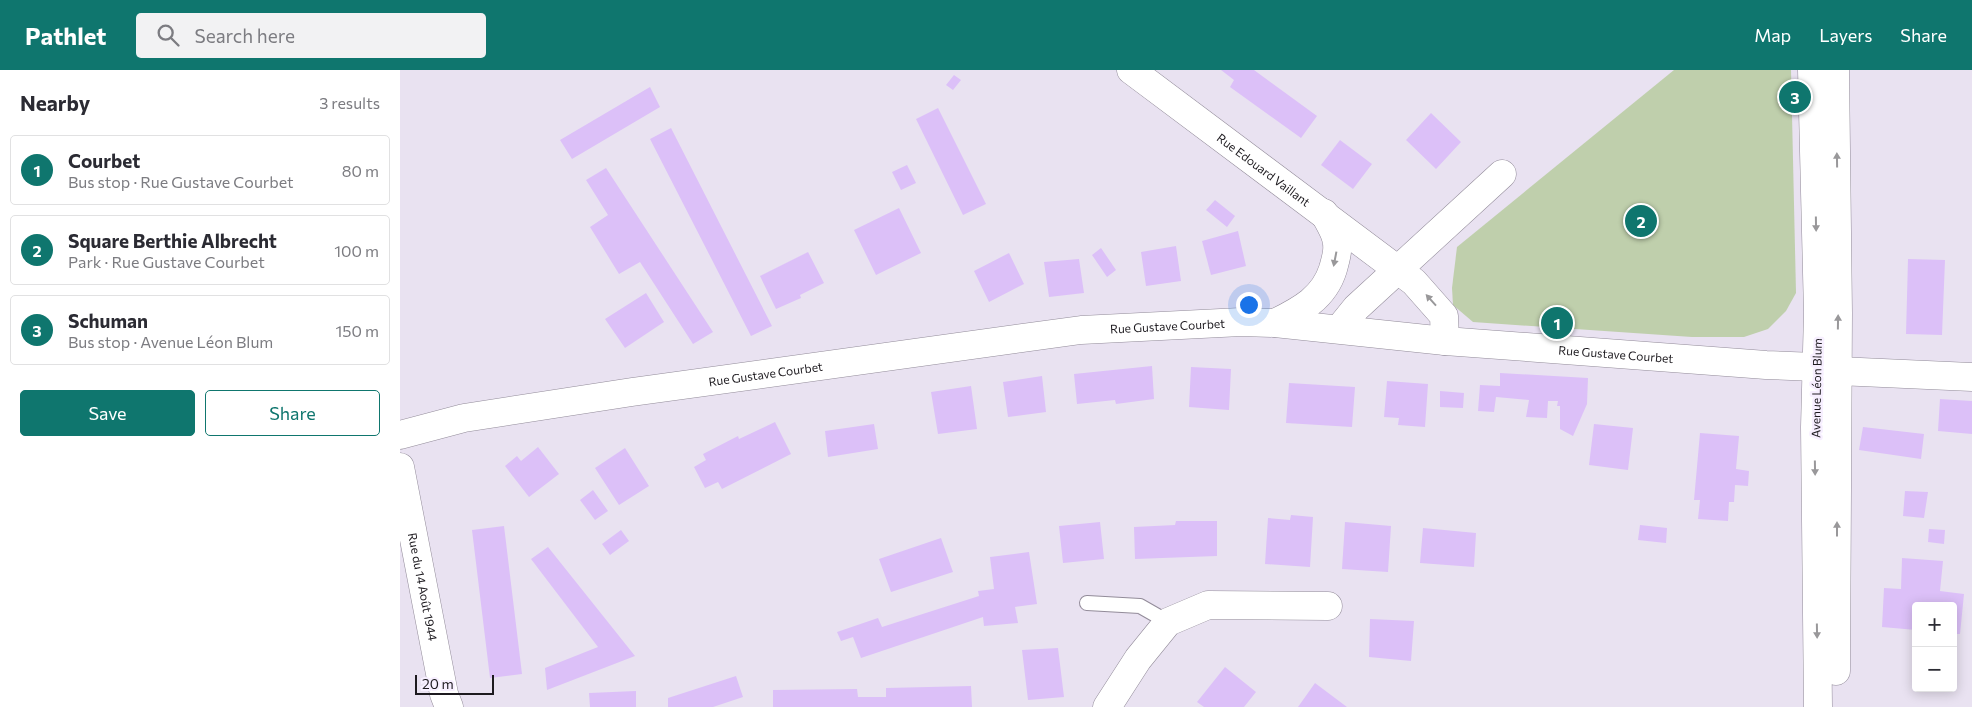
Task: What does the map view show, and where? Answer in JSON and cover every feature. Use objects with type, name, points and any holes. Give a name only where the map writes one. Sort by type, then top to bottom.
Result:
[{"type":"street","name":"Rue Edouard Vaillant","points":[[1132,70],[1414,282],[1444,316],[1445,341]]},
{"type":"street","name":"Avenue Léon Blum","points":[[1812,70],[1818,313],[1827,369],[1815,427],[1818,707]]},
{"type":"street","name":"Avenue Léon Blum","points":[[1836,70],[1827,369],[1836,707]]},
{"type":"street","points":[[1340,330],[1356,308],[1502,174]]},
{"type":"street","points":[[1275,323],[1300,310],[1318,297],[1330,281],[1338,255],[1336,237],[1324,213]]},
{"type":"street","name":"Rue Gustave Courbet","points":[[400,435],[464,418],[622,393],[1080,330],[1241,322],[1275,323],[1445,341],[1766,365],[1972,377]]},
{"type":"street","name":"Rue du 14 Août 1944","points":[[400,466],[444,694],[449,707]]},
{"type":"street","points":[[1107,707],[1138,658],[1168,622],[1208,605],[1328,606]]},
{"type":"lane","points":[[1087,603],[1140,606],[1168,622]]},
{"type":"green space","points":[[1674,70],[1791,70],[1796,293],[1786,311],[1768,329],[1744,337],[1692,337],[1473,322],[1453,305],[1452,288],[1457,247]]},
{"type":"building","points":[[1221,70],[1254,70],[1317,116],[1301,138],[1230,87],[1234,80]]},
{"type":"building","points":[[954,75],[961,80],[953,90],[946,85]]},
{"type":"building","points":[[650,87],[660,107],[572,159],[560,140]]},
{"type":"building","points":[[938,108],[986,204],[963,215],[916,119]]},
{"type":"building","points":[[1431,113],[1461,142],[1436,169],[1406,140]]},
{"type":"building","points":[[671,128],[772,326],[751,336],[650,139]]},
{"type":"building","points":[[1340,140],[1372,164],[1353,189],[1321,165]]},
{"type":"building","points":[[907,165],[916,183],[901,190],[892,172]]},
{"type":"building","points":[[606,168],[713,332],[693,344],[640,262],[619,274],[590,227],[608,215],[586,180]]},
{"type":"building","points":[[1215,200],[1235,216],[1227,227],[1206,210]]},
{"type":"building","points":[[899,208],[921,253],[876,275],[854,230]]},
{"type":"building","points":[[1238,231],[1246,266],[1211,275],[1202,241]]},
{"type":"building","points":[[1176,246],[1181,281],[1146,286],[1141,252]]},
{"type":"building","points":[[1101,248],[1116,270],[1107,277],[1092,255]]},
{"type":"building","points":[[808,252],[824,283],[800,295],[801,298],[776,309],[760,276]]},
{"type":"building","points":[[1009,253],[1024,284],[989,302],[974,271]]},
{"type":"building","points":[[1079,259],[1084,293],[1049,297],[1044,262]]},
{"type":"building","points":[[1908,259],[1945,260],[1942,335],[1906,334]]},
{"type":"building","points":[[646,293],[664,322],[625,348],[605,319]]},
{"type":"building","points":[[1152,366],[1154,399],[1116,404],[1115,400],[1077,404],[1074,374]]},
{"type":"building","points":[[1191,367],[1231,369],[1229,410],[1189,407]]},
{"type":"building","points":[[1500,373],[1588,378],[1587,404],[1573,436],[1560,429],[1560,406],[1557,406],[1558,401],[1548,401],[1547,418],[1526,417],[1529,400],[1496,397],[1494,412],[1478,411],[1480,385],[1500,386]]},
{"type":"building","points":[[1042,376],[1046,412],[1008,417],[1003,382]]},
{"type":"building","points":[[1387,381],[1428,384],[1425,427],[1398,425],[1399,418],[1384,417]]},
{"type":"building","points":[[1289,383],[1355,387],[1352,427],[1286,423]]},
{"type":"building","points":[[971,386],[977,429],[938,434],[931,392]]},
{"type":"building","points":[[1440,391],[1464,393],[1463,408],[1440,407]]},
{"type":"building","points":[[1940,399],[1972,401],[1972,434],[1938,431]]},
{"type":"building","points":[[775,422],[791,454],[722,489],[718,482],[705,488],[694,467],[706,460],[703,454],[738,436],[739,439]]},
{"type":"building","points":[[874,424],[878,449],[828,457],[825,431]]},
{"type":"building","points":[[1594,424],[1633,428],[1628,470],[1589,465]]},
{"type":"building","points":[[1863,427],[1924,434],[1921,459],[1859,450]]},
{"type":"building","points":[[1700,433],[1739,436],[1736,469],[1749,471],[1748,486],[1735,485],[1734,502],[1729,502],[1728,521],[1698,519],[1700,500],[1694,500]]},
{"type":"building","points":[[538,447],[559,474],[529,497],[505,466],[517,456],[521,461]]},
{"type":"building","points":[[625,448],[649,486],[619,505],[595,468]]},
{"type":"building","points":[[593,490],[608,511],[595,520],[580,500]]},
{"type":"building","points":[[1905,491],[1928,492],[1924,518],[1903,516]]},
{"type":"building","points":[[1291,515],[1313,517],[1310,567],[1265,564],[1268,518],[1290,520]]},
{"type":"building","points":[[1176,521],[1217,521],[1217,556],[1135,559],[1134,527],[1175,525]]},
{"type":"building","points":[[1100,522],[1104,559],[1063,563],[1059,526]]},
{"type":"building","points":[[1345,522],[1391,526],[1388,572],[1342,569]]},
{"type":"building","points":[[1640,525],[1667,528],[1666,543],[1638,540]]},
{"type":"building","points":[[504,526],[522,674],[490,678],[472,530]]},
{"type":"building","points":[[1423,528],[1476,533],[1474,567],[1420,563]]},
{"type":"building","points":[[1929,529],[1945,530],[1944,544],[1928,542]]},
{"type":"building","points":[[621,530],[629,541],[610,555],[602,544]]},
{"type":"building","points":[[941,538],[953,572],[891,592],[879,559]]},
{"type":"building","points":[[548,547],[635,656],[547,690],[545,668],[598,647],[531,559]]},
{"type":"building","points":[[1029,552],[1037,604],[1015,607],[1018,623],[984,626],[983,617],[861,658],[853,637],[841,641],[837,632],[878,618],[882,627],[979,596],[978,591],[994,589],[990,557]]},
{"type":"building","points":[[1902,558],[1943,561],[1940,591],[1964,594],[1960,634],[1957,634],[1957,602],[1912,602],[1912,630],[1882,627],[1884,588],[1901,589]]},
{"type":"building","points":[[1370,619],[1414,621],[1411,661],[1369,657]]},
{"type":"building","points":[[1058,648],[1064,697],[1028,700],[1022,650]]},
{"type":"building","points":[[1225,667],[1256,692],[1244,707],[1204,707],[1197,702]]},
{"type":"building","points":[[736,676],[743,697],[713,707],[668,707],[668,698]]},
{"type":"building","points":[[1315,683],[1347,707],[1298,707]]},
{"type":"building","points":[[971,686],[972,707],[773,707],[773,690],[857,689],[858,697],[886,697],[886,688]]},
{"type":"building","points":[[636,691],[636,707],[590,707],[589,693]]},
{"type":"place","name":"Schuman","points":[[1795,97]]},
{"type":"place","name":"Square Berthie Albrecht","points":[[1641,221]]},
{"type":"place","name":"Courbet","points":[[1557,323]]}]
